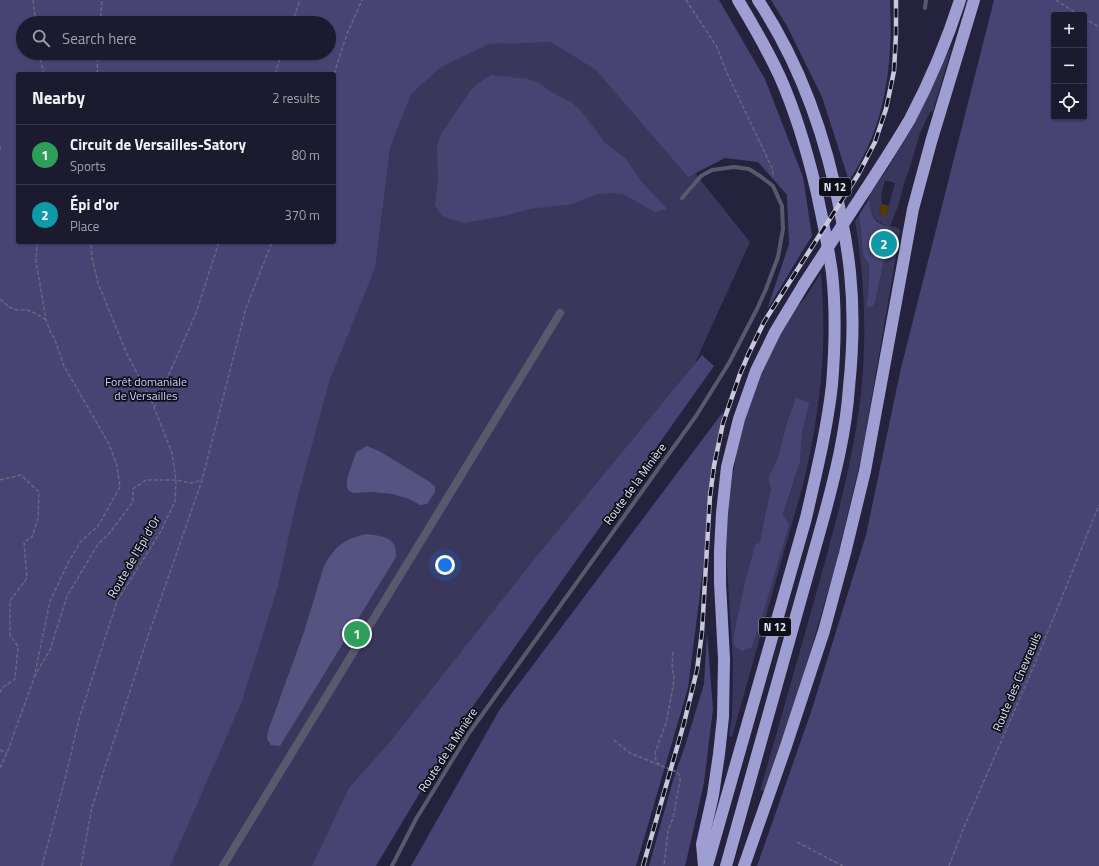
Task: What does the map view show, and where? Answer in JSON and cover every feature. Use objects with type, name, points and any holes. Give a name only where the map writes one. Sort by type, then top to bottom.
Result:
[{"type":"highway","name":"N 12","points":[[707,866],[806,518],[826,426],[832,385],[834,347],[832,274],[826,236],[808,156],[796,117],[780,77],[738,0]]},
{"type":"highway","name":"N 12","points":[[726,866],[835,477],[844,429],[852,349],[850,272],[846,239],[837,192],[826,148],[799,75],[783,42],[758,0]]},
{"type":"highway","points":[[704,866],[702,844],[714,788],[723,717],[724,659],[720,584],[722,512],[727,467],[739,418],[756,371],[775,332],[804,284],[900,136],[920,99],[941,53],[960,0]]},
{"type":"highway","points":[[744,866],[822,638],[845,553],[865,471],[905,245],[913,209],[974,0]]},
{"type":"street","points":[[223,866],[560,313]]},
{"type":"lane","points":[[925,8],[926,0]]},
{"type":"lane","name":"Route de la Minière","points":[[392,866],[416,819],[469,733],[696,416],[729,363],[766,290],[778,257],[783,229],[782,206],[773,186],[749,169],[734,167],[712,170],[701,176],[682,198]]},
{"type":"path","points":[[33,0],[35,16]]},
{"type":"path","points":[[101,16],[102,0]]},
{"type":"path","points":[[294,16],[300,0]]},
{"type":"path","points":[[335,72],[347,34],[362,0]]},
{"type":"path","points":[[686,0],[717,47],[726,71],[773,170],[773,186]]},
{"type":"path","points":[[1056,0],[1074,12]]},
{"type":"path","points":[[1087,20],[1099,28]]},
{"type":"path","points":[[41,60],[44,72]]},
{"type":"path","points":[[97,72],[98,60]]},
{"type":"path","points":[[276,72],[280,60]]},
{"type":"path","points":[[0,146],[0,151]]},
{"type":"path","points":[[0,768],[7,753],[34,678],[50,601],[80,541],[98,526],[120,487],[117,466],[109,444],[64,366],[46,320],[36,261],[37,244]]},
{"type":"path","name":"Route de l'Epi d'Or","points":[[42,866],[66,775],[79,718],[117,601],[161,531],[175,501],[176,480],[172,453],[154,408],[127,354],[98,283],[92,258],[91,244]]},
{"type":"path","points":[[154,408],[196,313],[218,244]]},
{"type":"path","points":[[81,866],[92,807],[202,480],[246,308],[271,244]]},
{"type":"path","points":[[0,299],[9,307],[17,310],[27,310],[46,320]]},
{"type":"path","points":[[0,480],[21,475],[38,492],[38,518],[32,537],[24,542],[27,578],[10,601],[10,634],[18,646],[15,679],[2,688],[0,693]]},
{"type":"path","points":[[34,678],[50,650],[67,596],[98,544],[108,535],[133,502],[133,489],[146,480],[176,480],[192,484],[202,480]]},
{"type":"path","name":"Route des Chevreuils","points":[[949,866],[962,832],[1041,649],[1099,505]]},
{"type":"path","points":[[661,766],[656,761],[655,753],[666,723],[673,687],[673,650]]},
{"type":"path","points":[[614,740],[630,753],[677,772],[680,776],[674,811],[668,831],[664,866]]},
{"type":"path","points":[[0,750],[7,753]]},
{"type":"path","points":[[797,842],[843,866]]},
{"type":"shaded area","points":[[457,0],[557,0],[750,242],[671,416],[321,866],[136,866],[397,108]]},
{"type":"shaded area","points":[[950,49],[951,50],[933,111],[930,112],[920,133],[898,206],[890,226],[898,228],[900,233],[862,454],[835,567],[803,677],[764,791],[760,790],[836,521],[846,480],[859,413],[864,358],[864,303],[855,221],[859,215],[863,255],[869,265],[868,295],[866,303],[872,307],[875,303],[884,260],[890,254],[886,226],[878,222],[872,215],[868,202],[869,197],[910,130]],"holes":[[[885,180],[895,183],[886,216],[879,214],[882,204],[881,195]]]},
{"type":"shaded area","points":[[821,273],[823,350],[821,383],[814,433],[804,481],[732,737],[729,736],[732,715],[733,663],[726,550],[728,506],[737,448],[756,385],[782,330],[796,308],[805,298]],"holes":[[[796,397],[808,403],[802,433],[800,462],[783,514],[788,524],[762,618],[752,647],[734,646],[733,638],[745,581],[755,546],[760,542],[771,489],[768,479],[778,457],[787,422]]]},
{"type":"shaded area","points":[[367,446],[379,451],[430,482],[435,487],[435,492],[427,504],[420,505],[409,499],[393,494],[372,492],[354,493],[349,491],[347,487],[347,479],[356,452]]},
{"type":"shaded area","points":[[366,534],[387,538],[390,540],[395,547],[396,557],[280,746],[271,745],[267,739],[268,731],[304,632],[324,566],[332,553],[341,544]]},
{"type":"green space","name":"Forêt domaniale de Versailles","points":[[0,0],[719,0],[765,79],[803,177],[812,236],[767,310],[789,244],[787,195],[758,162],[725,158],[688,177],[596,70],[551,42],[489,44],[441,67],[411,94],[390,147],[375,268],[330,379],[296,503],[278,586],[242,701],[170,866],[0,866]]},
{"type":"green space","points":[[771,0],[890,0],[891,24],[888,71],[879,117],[862,160],[849,181],[822,97],[787,26]]},
{"type":"green space","points":[[994,0],[1099,0],[1099,866],[757,866],[811,712],[866,535],[901,368]]},
{"type":"green space","points":[[491,75],[528,79],[541,84],[551,92],[573,103],[582,112],[605,143],[626,159],[641,181],[667,209],[655,212],[623,194],[610,193],[597,194],[573,204],[529,209],[504,216],[465,223],[442,216],[435,205],[438,181],[437,145],[441,134],[471,90]]},
{"type":"green space","points":[[869,199],[870,209],[876,221],[889,227],[887,238],[891,242],[890,254],[884,260],[875,303],[872,307],[868,307],[866,304],[868,295],[869,265],[863,255],[859,215]]},
{"type":"green space","points":[[702,355],[714,366],[466,716],[376,866],[312,866],[349,788],[389,743],[536,557]]},
{"type":"green space","points":[[796,397],[809,403],[802,433],[800,462],[783,514],[789,524],[762,618],[752,647],[742,651],[734,646],[733,638],[745,581],[755,545],[760,542],[771,489],[768,479],[778,457],[787,422]]},
{"type":"green space","points":[[723,412],[688,688],[636,866],[411,866],[500,709]]},
{"type":"green space","points":[[707,633],[713,709],[704,783],[687,858],[685,866],[649,866],[674,777],[704,684]]},
{"type":"building","points":[[882,204],[889,206],[886,216],[879,214]]},
{"type":"railway","points":[[643,866],[684,723],[697,670],[702,632],[710,496],[714,466],[723,423],[740,374],[764,322],[858,175],[875,142],[886,109],[894,71],[896,0]]},
{"type":"place","name":"Épi d'or","points":[[884,244]]},
{"type":"place","name":"Circuit de Versailles-Satory","points":[[357,634]]}]
